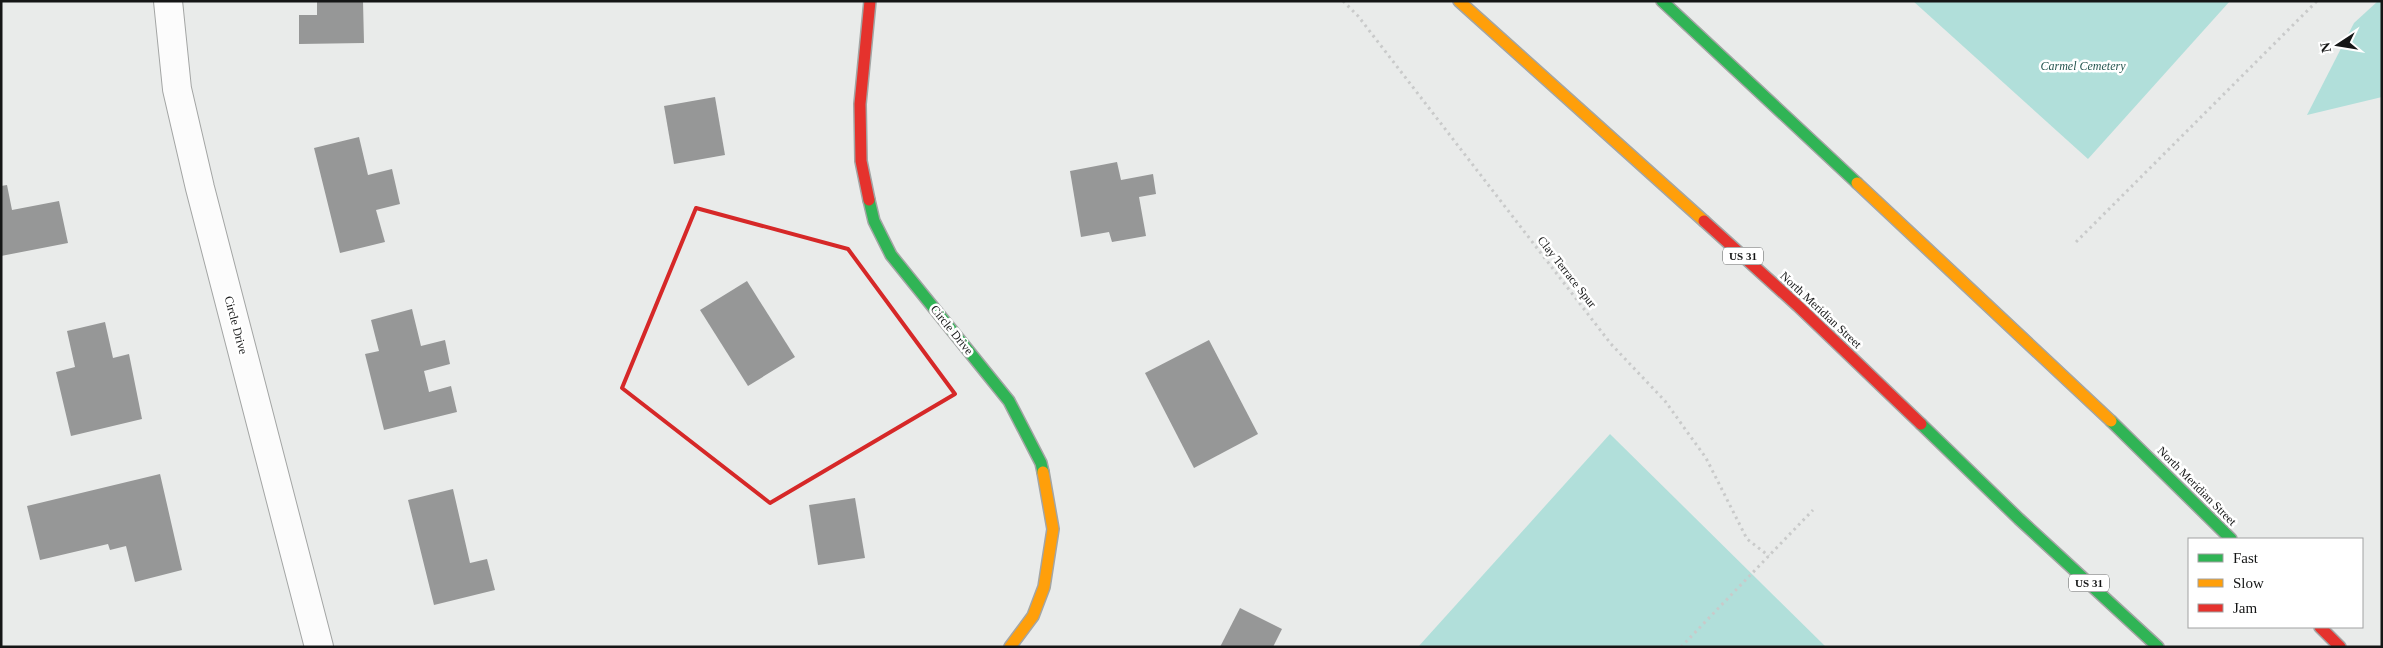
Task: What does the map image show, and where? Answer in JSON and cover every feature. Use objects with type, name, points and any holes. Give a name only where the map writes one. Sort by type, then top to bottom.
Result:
[{"type":"main road","name":"Circle Drive","points":[[870,1],[860,104],[861,161],[874,221],[891,255],[1009,400],[1041,463],[1053,529],[1044,587],[1033,616],[1010,647]]},
{"type":"main road","name":"North Meridian Street","points":[[1459,1],[1798,306],[2019,519],[2158,647]]},
{"type":"main road","name":"North Meridian Street","points":[[1662,1],[2067,378],[2230,538]]},
{"type":"main road","points":[[2321,628],[2340,647]]},
{"type":"street","name":"Circle Drive","points":[[168,1],[177,89],[205,207],[319,647]]},
{"type":"path","name":"Clay Terrace Spur","points":[[1343,1],[1358,16],[1612,344],[1666,401],[1706,458],[1747,538],[1769,556]]},
{"type":"path","points":[[2076,242],[2317,1]]},
{"type":"path","points":[[1681,647],[1813,510]]},
{"type":"highlighted area","points":[[696,208],[848,249],[955,394],[770,503],[622,388]]},
{"type":"green space","name":"Carmel Cemetery","points":[[1913,1],[2230,1],[2088,159]]},
{"type":"green space","points":[[2378,1],[2382,1],[2382,97],[2307,115],[2354,23]]},
{"type":"green space","points":[[1610,434],[1826,647],[1418,647]]},
{"type":"building","points":[[317,1],[363,1],[364,43],[299,44],[299,15],[317,15]]},
{"type":"building","points":[[715,97],[725,155],[674,164],[664,106]]},
{"type":"building","points":[[359,137],[368,175],[392,169],[400,204],[376,210],[385,242],[340,253],[314,148]]},
{"type":"building","points":[[1117,162],[1121,180],[1153,174],[1156,194],[1139,197],[1146,236],[1112,242],[1109,232],[1081,237],[1070,171]]},
{"type":"building","points":[[7,185],[12,210],[59,201],[68,243],[1,256],[1,186]]},
{"type":"building","points":[[747,281],[795,357],[748,386],[700,310]]},
{"type":"building","points":[[412,309],[421,346],[445,340],[450,364],[424,371],[429,392],[451,386],[457,412],[384,430],[365,354],[379,351],[371,320]]},
{"type":"building","points":[[105,322],[113,358],[129,354],[142,419],[71,436],[56,372],[75,367],[67,331]]},
{"type":"building","points":[[1209,340],[1258,434],[1194,468],[1145,373]]},
{"type":"building","points":[[160,474],[182,570],[135,582],[126,546],[110,550],[108,544],[40,560],[27,506]]},
{"type":"building","points":[[453,489],[470,563],[487,559],[495,590],[434,605],[408,500]]},
{"type":"building","points":[[855,498],[865,558],[818,565],[809,505]]},
{"type":"building","points":[[1240,608],[1282,629],[1273,647],[1220,647]]},
{"type":"traffic: fast","points":[[1662,1],[1857,183]]},
{"type":"traffic: fast","points":[[869,200],[874,221],[891,255],[1009,401],[1041,463],[1043,472]]},
{"type":"traffic: fast","points":[[2111,421],[2230,538]]},
{"type":"traffic: fast","points":[[1921,424],[2019,519],[2158,647]]},
{"type":"traffic: slow","points":[[1459,1],[1704,221]]},
{"type":"traffic: slow","points":[[1857,183],[2111,421]]},
{"type":"traffic: slow","points":[[1010,647],[1033,616],[1044,587],[1053,529],[1043,472]]},
{"type":"traffic: jam","points":[[869,200],[861,161],[860,104],[870,1]]},
{"type":"traffic: jam","points":[[1704,221],[1798,306],[1921,424]]},
{"type":"traffic: jam","points":[[2321,628],[2340,647]]}]
